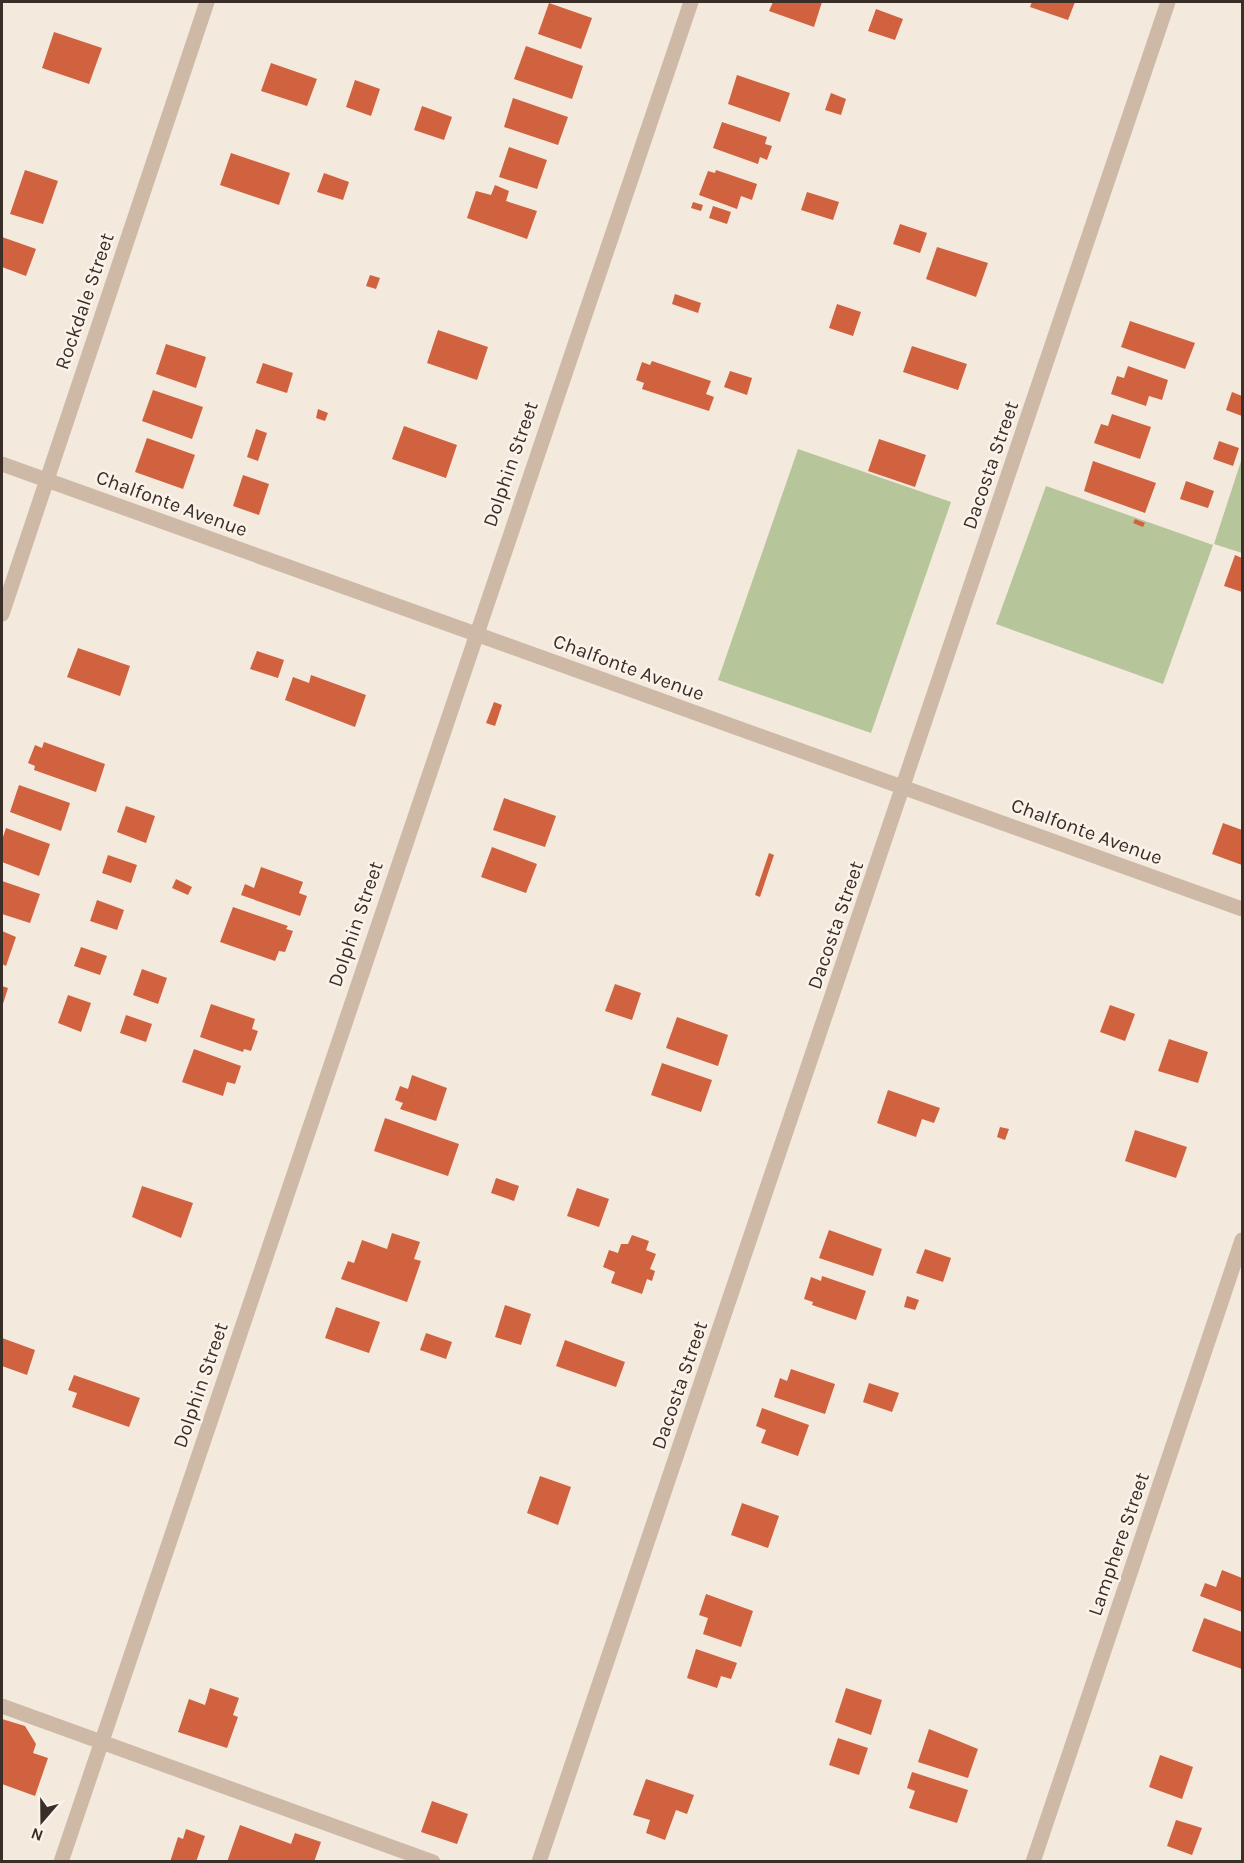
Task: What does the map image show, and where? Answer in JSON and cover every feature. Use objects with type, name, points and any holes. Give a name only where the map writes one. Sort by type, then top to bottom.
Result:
[{"type":"street","name":"Rockdale Street","points":[[2,614],[207,2]]},
{"type":"street","name":"Dolphin Street","points":[[61,1862],[475,633],[691,2]]},
{"type":"street","name":"Dacosta Street","points":[[539,1862],[1167,2]]},
{"type":"street","name":"Chalfonte Avenue","points":[[2,464],[1242,909]]},
{"type":"street","name":"Lamphere Street","points":[[1033,1862],[1242,1240]]},
{"type":"street","points":[[2,1706],[433,1862]]},
{"type":"green space","points":[[798,449],[951,502],[871,733],[718,680]]},
{"type":"green space","points":[[1242,458],[1242,553],[1214,544]]},
{"type":"green space","points":[[1046,486],[1213,545],[1163,684],[996,624]]},
{"type":"building","points":[[773,2],[822,2],[814,27],[769,11]]},
{"type":"building","points":[[1032,2],[1075,2],[1068,20],[1030,7]]},
{"type":"building","points":[[549,3],[592,18],[581,49],[538,34]]},
{"type":"building","points":[[876,9],[903,19],[895,40],[868,31]]},
{"type":"building","points":[[54,32],[102,48],[89,84],[42,68]]},
{"type":"building","points":[[526,46],[583,66],[572,99],[514,79]]},
{"type":"building","points":[[271,63],[317,79],[307,106],[261,91]]},
{"type":"building","points":[[737,75],[790,93],[780,122],[728,104]]},
{"type":"building","points":[[355,80],[380,89],[371,116],[346,107]]},
{"type":"building","points":[[831,93],[846,99],[841,115],[825,110]]},
{"type":"building","points":[[513,98],[568,117],[558,145],[504,127]]},
{"type":"building","points":[[422,106],[452,117],[444,140],[414,130]]},
{"type":"building","points":[[722,122],[767,137],[765,144],[772,146],[767,160],[760,157],[758,164],[713,148]]},
{"type":"building","points":[[509,147],[547,160],[537,189],[499,177]]},
{"type":"building","points":[[231,153],[290,173],[279,205],[220,185]]},
{"type":"building","points":[[25,170],[58,181],[43,224],[10,214]]},
{"type":"building","points":[[716,170],[757,184],[752,200],[741,196],[737,209],[699,195],[708,171],[715,173]]},
{"type":"building","points":[[324,173],[349,182],[343,200],[317,192]]},
{"type":"building","points":[[495,185],[509,191],[506,201],[537,211],[527,239],[467,218],[476,191],[491,195]]},
{"type":"building","points":[[807,192],[839,202],[833,220],[801,210]]},
{"type":"building","points":[[693,202],[703,205],[701,211],[691,208]]},
{"type":"building","points":[[713,206],[731,212],[727,224],[709,218]]},
{"type":"building","points":[[900,224],[927,233],[920,253],[893,244]]},
{"type":"building","points":[[2,237],[36,249],[26,276],[2,267]]},
{"type":"building","points":[[937,247],[988,263],[976,297],[926,279]]},
{"type":"building","points":[[370,275],[380,278],[376,289],[366,286]]},
{"type":"building","points":[[675,294],[701,303],[698,313],[672,304]]},
{"type":"building","points":[[837,304],[861,312],[853,336],[829,328]]},
{"type":"building","points":[[1130,321],[1195,343],[1185,369],[1121,347]]},
{"type":"building","points":[[438,330],[488,347],[477,380],[427,363]]},
{"type":"building","points":[[166,344],[206,357],[196,388],[156,374]]},
{"type":"building","points":[[912,346],[967,364],[958,390],[903,372]]},
{"type":"building","points":[[652,361],[711,381],[706,394],[714,397],[709,411],[642,389],[644,383],[636,380],[642,362],[650,365]]},
{"type":"building","points":[[263,363],[293,373],[287,393],[256,383]]},
{"type":"building","points":[[1128,366],[1168,380],[1162,400],[1149,396],[1146,406],[1111,394],[1117,376],[1124,378]]},
{"type":"building","points":[[730,371],[752,378],[747,395],[724,387]]},
{"type":"building","points":[[153,390],[203,407],[192,439],[142,421]]},
{"type":"building","points":[[1232,392],[1242,396],[1242,416],[1226,410]]},
{"type":"building","points":[[318,409],[328,413],[325,421],[316,418]]},
{"type":"building","points":[[1112,414],[1151,427],[1140,459],[1094,443],[1101,424],[1108,426]]},
{"type":"building","points":[[404,426],[457,445],[446,478],[392,459]]},
{"type":"building","points":[[256,429],[267,433],[258,461],[247,457]]},
{"type":"building","points":[[147,438],[195,455],[183,489],[135,472]]},
{"type":"building","points":[[879,439],[926,455],[915,487],[868,471]]},
{"type":"building","points":[[1219,441],[1239,448],[1233,466],[1213,459]]},
{"type":"building","points":[[1093,461],[1156,483],[1145,513],[1084,491]]},
{"type":"building","points":[[243,475],[269,484],[259,515],[233,506]]},
{"type":"building","points":[[1186,481],[1214,491],[1208,508],[1180,499]]},
{"type":"building","points":[[1135,519],[1145,523],[1143,527],[1133,523]]},
{"type":"building","points":[[1235,555],[1242,558],[1242,592],[1224,586]]},
{"type":"building","points":[[78,648],[130,666],[120,696],[67,677]]},
{"type":"building","points":[[257,651],[284,660],[278,678],[250,669]]},
{"type":"building","points":[[311,675],[366,695],[355,727],[285,700],[293,677],[309,683]]},
{"type":"building","points":[[494,702],[502,705],[495,726],[486,723]]},
{"type":"building","points":[[44,742],[105,764],[96,792],[34,770],[35,766],[28,763],[35,745],[42,748]]},
{"type":"building","points":[[19,785],[70,803],[61,831],[10,812]]},
{"type":"building","points":[[504,798],[556,816],[545,847],[493,830]]},
{"type":"building","points":[[126,806],[155,816],[146,843],[117,832]]},
{"type":"building","points":[[1223,823],[1242,830],[1242,865],[1212,854]]},
{"type":"building","points":[[6,828],[50,844],[39,876],[2,862],[2,840]]},
{"type":"building","points":[[492,847],[537,864],[526,893],[481,877]]},
{"type":"building","points":[[769,853],[774,855],[760,897],[755,895]]},
{"type":"building","points":[[108,855],[137,865],[131,883],[102,873]]},
{"type":"building","points":[[261,867],[303,882],[299,893],[307,896],[300,916],[241,895],[245,884],[254,888]]},
{"type":"building","points":[[176,879],[192,887],[188,895],[172,888]]},
{"type":"building","points":[[2,881],[40,894],[30,923],[2,914]]},
{"type":"building","points":[[97,900],[124,910],[117,930],[90,921]]},
{"type":"building","points":[[233,907],[288,926],[286,929],[293,931],[285,952],[279,951],[275,961],[220,942]]},
{"type":"building","points":[[2,931],[16,937],[6,966],[2,964]]},
{"type":"building","points":[[81,947],[107,956],[100,975],[74,966]]},
{"type":"building","points":[[142,969],[167,978],[158,1004],[133,995]]},
{"type":"building","points":[[615,984],[641,993],[632,1020],[605,1011]]},
{"type":"building","points":[[2,986],[8,988],[2,1007]]},
{"type":"building","points":[[68,995],[91,1003],[81,1032],[58,1023]]},
{"type":"building","points":[[211,1004],[255,1019],[252,1029],[258,1031],[251,1051],[244,1049],[243,1052],[200,1037]]},
{"type":"building","points":[[1110,1005],[1135,1014],[1125,1041],[1100,1032]]},
{"type":"building","points":[[126,1015],[152,1024],[146,1042],[120,1033]]},
{"type":"building","points":[[677,1017],[728,1035],[718,1066],[666,1048]]},
{"type":"building","points":[[1169,1039],[1208,1052],[1198,1083],[1158,1071]]},
{"type":"building","points":[[194,1049],[241,1066],[235,1084],[227,1082],[223,1096],[182,1082]]},
{"type":"building","points":[[662,1063],[712,1080],[701,1112],[651,1095]]},
{"type":"building","points":[[412,1075],[447,1088],[436,1121],[400,1109],[403,1103],[395,1100],[400,1086],[408,1089]]},
{"type":"building","points":[[888,1090],[940,1108],[934,1123],[922,1119],[916,1137],[877,1123]]},
{"type":"building","points":[[385,1118],[459,1144],[448,1176],[374,1151]]},
{"type":"building","points":[[1000,1127],[1009,1129],[1005,1140],[997,1137]]},
{"type":"building","points":[[1135,1130],[1187,1147],[1176,1178],[1125,1161]]},
{"type":"building","points":[[496,1178],[519,1186],[514,1201],[491,1193]]},
{"type":"building","points":[[142,1186],[193,1203],[181,1238],[132,1217]]},
{"type":"building","points":[[577,1188],[609,1199],[599,1227],[567,1216]]},
{"type":"building","points":[[829,1230],[882,1249],[873,1276],[819,1258]]},
{"type":"building","points":[[392,1233],[420,1242],[414,1259],[421,1261],[407,1302],[341,1279],[348,1261],[354,1263],[362,1240],[387,1249]]},
{"type":"building","points":[[632,1235],[649,1241],[646,1250],[656,1254],[650,1269],[655,1271],[652,1281],[647,1279],[642,1294],[611,1283],[615,1272],[603,1267],[609,1250],[618,1253],[621,1244],[628,1244]]},
{"type":"building","points":[[925,1249],[951,1258],[943,1282],[916,1273]]},
{"type":"building","points":[[822,1276],[866,1291],[856,1320],[812,1305],[813,1302],[804,1299],[811,1277],[821,1281]]},
{"type":"building","points":[[907,1296],[919,1300],[915,1310],[904,1307]]},
{"type":"building","points":[[505,1305],[531,1314],[521,1345],[495,1337]]},
{"type":"building","points":[[336,1307],[380,1322],[369,1353],[325,1338]]},
{"type":"building","points":[[426,1333],[452,1342],[446,1359],[420,1350]]},
{"type":"building","points":[[2,1338],[35,1350],[27,1375],[2,1366]]},
{"type":"building","points":[[565,1340],[625,1362],[616,1387],[556,1366]]},
{"type":"building","points":[[791,1369],[835,1384],[825,1414],[774,1397],[780,1378],[787,1381]]},
{"type":"building","points":[[74,1375],[140,1398],[129,1427],[72,1407],[77,1393],[68,1390]]},
{"type":"building","points":[[869,1383],[899,1393],[892,1412],[863,1402]]},
{"type":"building","points":[[762,1408],[809,1425],[798,1456],[761,1443],[766,1430],[756,1426]]},
{"type":"building","points":[[540,1476],[571,1487],[558,1525],[527,1513]]},
{"type":"building","points":[[742,1503],[779,1516],[768,1548],[731,1535]]},
{"type":"building","points":[[1222,1570],[1242,1578],[1242,1612],[1200,1596],[1205,1583],[1216,1587]]},
{"type":"building","points":[[706,1594],[753,1611],[741,1647],[703,1634],[708,1618],[699,1615]]},
{"type":"building","points":[[1204,1618],[1242,1632],[1242,1669],[1192,1651]]},
{"type":"building","points":[[696,1649],[737,1663],[731,1679],[721,1676],[717,1688],[687,1678]]},
{"type":"building","points":[[210,1688],[239,1698],[233,1715],[238,1717],[227,1748],[178,1732],[189,1699],[205,1705]]},
{"type":"building","points":[[846,1688],[882,1700],[871,1735],[835,1722]]},
{"type":"building","points":[[2,1719],[25,1726],[36,1744],[33,1753],[48,1758],[35,1796],[2,1784]]},
{"type":"building","points":[[929,1729],[978,1749],[968,1778],[918,1762]]},
{"type":"building","points":[[838,1738],[868,1748],[859,1775],[829,1765]]},
{"type":"building","points":[[1160,1755],[1193,1767],[1182,1799],[1149,1787]]},
{"type":"building","points":[[912,1772],[968,1790],[957,1823],[909,1808],[915,1791],[907,1788]]},
{"type":"building","points":[[646,1779],[694,1795],[687,1814],[676,1810],[665,1840],[646,1833],[650,1820],[633,1815]]},
{"type":"building","points":[[432,1801],[468,1814],[457,1844],[421,1832]]},
{"type":"building","points":[[1176,1820],[1202,1828],[1192,1855],[1167,1846]]},
{"type":"building","points":[[240,1825],[291,1844],[295,1833],[321,1842],[314,1862],[227,1862]]},
{"type":"building","points":[[186,1829],[205,1836],[196,1862],[170,1862],[178,1837],[183,1839]]}]
